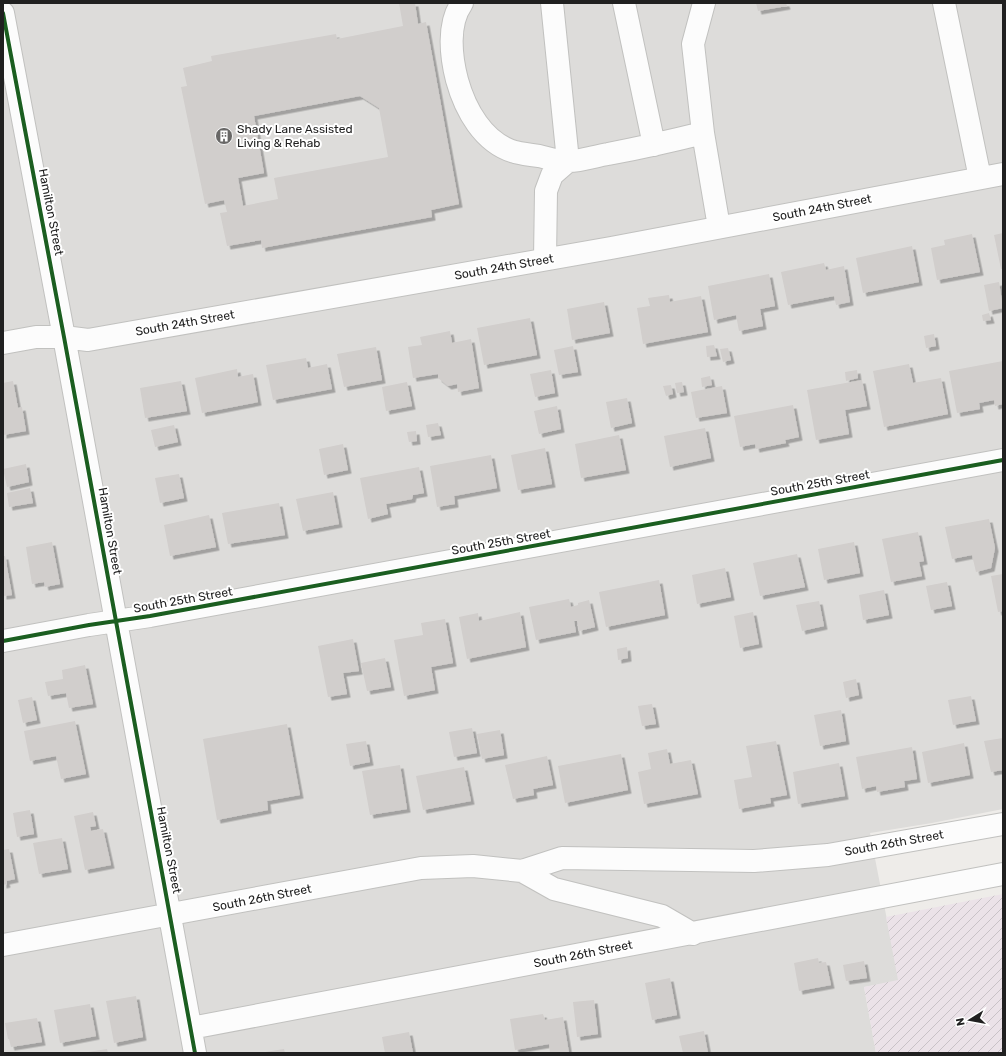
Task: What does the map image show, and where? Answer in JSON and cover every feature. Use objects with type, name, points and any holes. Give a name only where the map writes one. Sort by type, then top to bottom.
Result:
[{"type":"street","points":[[462,3],[452,31],[452,56],[461,95],[474,119],[489,137],[504,148],[514,152],[568,161],[654,145],[703,133]]},
{"type":"street","points":[[552,3],[568,161]]},
{"type":"street","points":[[624,3],[654,145]]},
{"type":"street","points":[[704,3],[693,44],[703,133],[719,228]]},
{"type":"street","points":[[944,3],[980,178]]},
{"type":"street","name":"Hamilton Street","points":[[3,13],[5,40],[64,337],[195,1053]]},
{"type":"street","points":[[545,259],[546,191],[552,175],[568,161]]},
{"type":"street","name":"South 24th Street","points":[[3,343],[36,337],[64,337],[88,340],[719,228],[1003,174]]},
{"type":"street","name":"South 25th Street","points":[[3,641],[150,616],[1003,460]]},
{"type":"street","name":"South 26th Street","points":[[522,871],[562,858],[754,861],[828,855],[1003,824]]},
{"type":"street","name":"South 26th Street","points":[[3,945],[421,868],[473,866],[522,871],[554,889],[662,916],[693,934]]},
{"type":"street","name":"South 26th Street","points":[[191,1028],[1003,874]]},
{"type":"shaded area","points":[[3,3],[1003,3],[1003,809],[870,833],[899,981],[864,987],[876,1053],[3,1053]]},
{"type":"shaded area","points":[[1003,894],[1003,1053],[876,1053],[864,987],[898,980],[886,917]]},
{"type":"building","name":"Shady Lane Assisted Living & Rehab","points":[[399,3],[415,3],[418,24],[426,22],[459,204],[431,210],[432,217],[262,248],[261,240],[227,246],[220,213],[227,212],[224,200],[205,204],[181,87],[187,86],[183,68],[212,61],[211,56],[336,34],[337,39],[403,26]],"holes":[[[360,96],[379,108],[388,157],[274,178],[278,199],[243,206],[238,178],[264,173],[254,116]]]},
{"type":"building","points":[[756,3],[786,3],[787,6],[758,11]]},
{"type":"building","points":[[1003,233],[1003,269],[1001,269],[994,235]]},
{"type":"building","points":[[972,234],[980,272],[937,280],[931,248],[945,245],[944,240]]},
{"type":"building","points":[[912,246],[919,282],[863,293],[856,258]]},
{"type":"building","points":[[824,263],[826,270],[844,266],[850,302],[836,305],[834,296],[788,305],[781,272]]},
{"type":"building","points":[[769,274],[775,306],[760,309],[763,326],[739,331],[736,315],[714,320],[708,286]]},
{"type":"building","points":[[999,282],[1003,308],[989,311],[984,285]]},
{"type":"building","points":[[669,295],[670,302],[701,296],[708,332],[643,344],[637,308],[650,306],[648,298]]},
{"type":"building","points":[[604,302],[610,333],[572,340],[567,309]]},
{"type":"building","points":[[989,313],[991,320],[983,321],[982,315]]},
{"type":"building","points":[[530,318],[537,355],[484,365],[477,328]]},
{"type":"building","points":[[450,331],[452,343],[471,339],[479,388],[458,392],[457,384],[448,386],[438,378],[438,374],[413,378],[408,347],[422,345],[420,337]]},
{"type":"building","points":[[934,334],[936,346],[926,348],[924,336]]},
{"type":"building","points":[[714,345],[717,356],[707,357],[706,346]]},
{"type":"building","points":[[573,346],[578,372],[559,375],[554,350]]},
{"type":"building","points":[[376,347],[382,380],[344,387],[337,354]]},
{"type":"building","points":[[728,348],[731,360],[723,362],[720,349]]},
{"type":"building","points":[[306,358],[308,368],[327,364],[332,389],[273,400],[266,365]]},
{"type":"building","points":[[1003,361],[1003,404],[995,406],[994,400],[979,403],[980,409],[957,413],[949,371]]},
{"type":"building","points":[[909,364],[913,383],[941,378],[948,414],[884,427],[873,371]]},
{"type":"building","points":[[237,369],[238,377],[253,374],[258,402],[202,413],[195,378]]},
{"type":"building","points":[[551,370],[555,393],[535,397],[530,374]]},
{"type":"building","points":[[857,370],[858,378],[846,381],[845,372]]},
{"type":"building","points":[[710,376],[712,385],[702,387],[701,378]]},
{"type":"building","points":[[862,380],[867,406],[845,410],[849,434],[816,440],[807,390]]},
{"type":"building","points":[[13,381],[18,408],[22,407],[26,431],[3,435],[3,383]]},
{"type":"building","points":[[181,381],[187,411],[145,418],[140,388]]},
{"type":"building","points":[[407,382],[412,406],[386,411],[382,387]]},
{"type":"building","points":[[682,382],[684,392],[677,393],[675,383]]},
{"type":"building","points":[[671,385],[673,394],[666,396],[663,386]]},
{"type":"building","points":[[722,386],[727,413],[696,418],[691,392]]},
{"type":"building","points":[[627,398],[632,423],[611,428],[606,402]]},
{"type":"building","points":[[793,405],[799,437],[785,440],[786,443],[756,449],[755,444],[740,447],[734,416]]},
{"type":"building","points":[[557,406],[561,429],[539,434],[534,411]]},
{"type":"building","points":[[438,423],[441,435],[428,437],[426,425]]},
{"type":"building","points":[[174,425],[178,442],[155,447],[151,430]]},
{"type":"building","points":[[705,428],[711,458],[670,467],[664,436]]},
{"type":"building","points":[[416,431],[417,441],[409,442],[407,432]]},
{"type":"building","points":[[619,435],[626,470],[581,478],[575,444]]},
{"type":"building","points":[[343,444],[348,470],[324,475],[319,449]]},
{"type":"building","points":[[545,448],[552,484],[518,490],[511,455]]},
{"type":"building","points":[[491,455],[497,488],[454,496],[455,504],[437,507],[430,466]]},
{"type":"building","points":[[26,464],[29,482],[7,487],[3,469]]},
{"type":"building","points":[[419,467],[424,493],[413,495],[412,499],[386,504],[388,514],[368,519],[360,478]]},
{"type":"building","points":[[179,474],[184,498],[160,503],[155,478]]},
{"type":"building","points":[[30,488],[33,503],[9,507],[7,493]]},
{"type":"building","points":[[333,492],[339,524],[303,531],[296,499]]},
{"type":"building","points":[[279,503],[285,535],[228,544],[222,513]]},
{"type":"building","points":[[209,515],[216,547],[170,556],[164,525]]},
{"type":"building","points":[[989,519],[995,548],[991,568],[976,572],[972,555],[952,559],[945,527]]},
{"type":"building","points":[[918,532],[924,561],[919,562],[922,576],[891,582],[882,539]]},
{"type":"building","points":[[52,542],[60,584],[45,587],[44,582],[32,584],[26,547]]},
{"type":"building","points":[[854,542],[860,573],[824,580],[818,549]]},
{"type":"building","points":[[797,554],[805,587],[760,596],[753,563]]},
{"type":"building","points":[[3,556],[5,556],[12,595],[3,596]]},
{"type":"building","points":[[725,568],[731,597],[697,604],[692,575]]},
{"type":"building","points":[[1003,574],[1003,611],[998,612],[991,576]]},
{"type":"building","points":[[659,580],[665,615],[606,627],[599,592]]},
{"type":"building","points":[[947,582],[952,606],[931,610],[926,586]]},
{"type":"building","points":[[884,590],[889,615],[863,620],[859,595]]},
{"type":"building","points":[[569,599],[571,607],[589,600],[595,627],[579,631],[577,621],[574,621],[576,632],[536,640],[529,607]]},
{"type":"building","points":[[819,601],[824,626],[802,631],[796,605]]},
{"type":"building","points":[[520,612],[526,647],[467,659],[459,617],[478,613],[479,621]]},
{"type":"building","points":[[753,612],[759,644],[740,648],[734,616]]},
{"type":"building","points":[[445,619],[453,663],[431,667],[435,690],[404,696],[394,640],[423,635],[421,623]]},
{"type":"building","points":[[353,639],[359,671],[343,673],[347,694],[328,697],[318,646]]},
{"type":"building","points":[[627,647],[628,658],[618,660],[617,649]]},
{"type":"building","points":[[385,658],[391,687],[367,691],[361,663]]},
{"type":"building","points":[[85,665],[93,704],[69,708],[66,693],[48,696],[45,682],[63,679],[62,670]]},
{"type":"building","points":[[856,679],[859,695],[846,698],[843,682]]},
{"type":"building","points":[[971,696],[976,721],[953,725],[948,700]]},
{"type":"building","points":[[32,697],[37,720],[23,723],[18,700]]},
{"type":"building","points":[[652,704],[656,724],[642,726],[638,706]]},
{"type":"building","points":[[841,710],[846,741],[820,746],[814,715]]},
{"type":"building","points":[[75,721],[86,774],[61,779],[56,756],[30,761],[24,731]]},
{"type":"building","points":[[287,724],[300,795],[267,801],[268,810],[217,820],[203,739]]},
{"type":"building","points":[[472,728],[477,753],[454,757],[449,732]]},
{"type":"building","points":[[500,730],[504,755],[482,759],[477,734]]},
{"type":"building","points":[[1003,738],[1003,770],[991,772],[984,741]]},
{"type":"building","points":[[366,741],[370,762],[350,766],[346,744]]},
{"type":"building","points":[[776,741],[787,795],[770,798],[771,803],[739,809],[734,780],[752,777],[746,746]]},
{"type":"building","points":[[964,743],[970,775],[928,783],[922,752]]},
{"type":"building","points":[[912,747],[917,779],[904,781],[905,787],[877,792],[876,786],[862,789],[856,757]]},
{"type":"building","points":[[667,749],[670,764],[691,760],[698,794],[644,804],[638,772],[651,769],[648,753]]},
{"type":"building","points":[[621,754],[628,790],[565,803],[558,766]]},
{"type":"building","points":[[547,756],[553,785],[533,789],[534,795],[513,799],[505,765]]},
{"type":"building","points":[[839,763],[845,796],[798,804],[793,772]]},
{"type":"building","points":[[400,765],[407,809],[370,815],[362,771]]},
{"type":"building","points":[[464,767],[471,801],[423,810],[416,776]]},
{"type":"building","points":[[30,810],[34,834],[17,837],[13,813]]},
{"type":"building","points":[[93,812],[96,826],[90,827],[91,831],[103,829],[111,865],[85,870],[74,816]]},
{"type":"building","points":[[62,838],[68,869],[39,874],[33,843]]},
{"type":"building","points":[[9,849],[15,879],[6,881],[7,884],[3,885],[3,850]]},
{"type":"building","points":[[818,958],[819,963],[826,962],[831,985],[799,991],[794,963]]},
{"type":"building","points":[[864,961],[867,978],[846,981],[843,965]]},
{"type":"building","points":[[670,978],[677,1015],[652,1020],[645,983]]},
{"type":"building","points":[[136,996],[143,1037],[114,1043],[106,1001]]},
{"type":"building","points":[[594,1000],[598,1034],[577,1037],[573,1002]]},
{"type":"building","points":[[90,1004],[96,1036],[60,1043],[54,1010]]},
{"type":"building","points":[[543,1014],[545,1020],[563,1017],[569,1053],[550,1053],[549,1044],[515,1050],[510,1019]]},
{"type":"building","points":[[37,1018],[42,1042],[11,1047],[5,1023]]},
{"type":"building","points":[[704,1031],[708,1053],[683,1053],[679,1036]]},
{"type":"building","points":[[409,1032],[413,1053],[385,1053],[382,1037]]},
{"type":"building","points":[[107,1049],[108,1053],[88,1053],[88,1052]]},
{"type":"building","points":[[284,1049],[285,1053],[265,1053],[265,1052]]},
{"type":"cycle path","points":[[3,13],[195,1053]]},
{"type":"cycle path","points":[[3,641],[89,625],[150,616],[1003,460]]},
{"type":"place","name":"Shady Lane Assisted Living & Rehab","points":[[224,136]]}]
